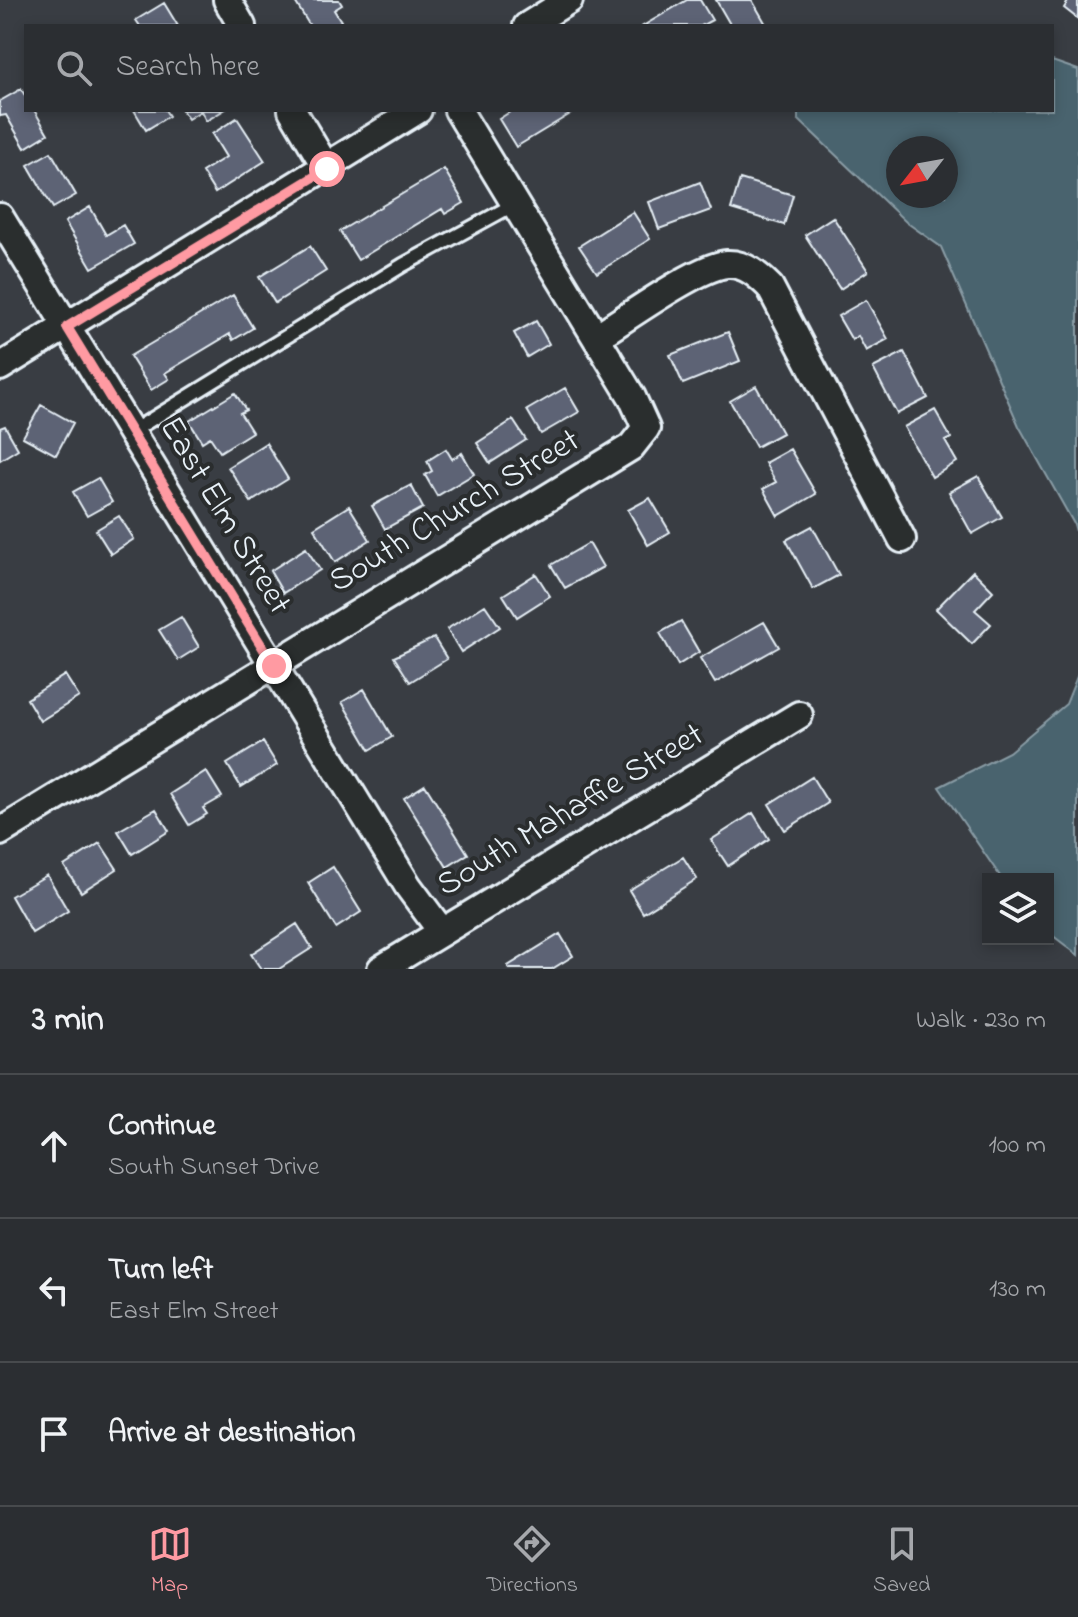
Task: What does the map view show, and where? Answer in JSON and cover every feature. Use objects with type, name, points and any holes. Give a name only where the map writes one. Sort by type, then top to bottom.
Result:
[{"type":"street","points":[[227,0],[241,24]]},
{"type":"street","points":[[530,24],[569,0]]},
{"type":"street","points":[[293,112],[327,169]]},
{"type":"street","points":[[0,367],[327,169],[415,112]]},
{"type":"street","points":[[459,112],[596,337],[698,275],[728,264],[755,271],[770,287],[902,539]]},
{"type":"street","name":"East Elm Street","points":[[0,217],[408,886],[442,932]]},
{"type":"street","name":"South Church Street","points":[[0,832],[631,447],[646,428],[596,337]]},
{"type":"street","name":"South Mahaffie Street","points":[[381,969],[799,715]]},
{"type":"lane","points":[[131,432],[403,265],[515,204]]},
{"type":"water","points":[[1054,62],[1078,70],[1078,539],[1074,524],[1019,426],[941,247],[891,208],[958,208],[958,136],[886,136],[886,203],[798,119],[798,112],[1054,112]]},
{"type":"water","points":[[1078,674],[1078,955],[1054,937],[1054,873],[998,873],[939,787],[1009,752],[1066,704]]},
{"type":"building","points":[[294,0],[339,0],[342,5],[334,10],[341,21],[336,24],[309,24]]},
{"type":"building","points":[[687,0],[700,0],[712,20],[705,24],[646,24]]},
{"type":"building","points":[[716,0],[752,0],[766,24],[730,24]]},
{"type":"building","points":[[1069,0],[1078,0],[1078,19],[1064,8]]},
{"type":"building","points":[[164,3],[177,24],[139,24],[136,20]]},
{"type":"building","points":[[21,89],[24,112],[35,112],[48,134],[25,148],[6,115],[0,116],[0,101]]},
{"type":"building","points":[[135,112],[166,112],[169,116],[146,130]]},
{"type":"building","points":[[183,112],[199,112],[188,119]]},
{"type":"building","points":[[202,112],[221,112],[206,121]]},
{"type":"building","points":[[510,112],[572,113],[516,147],[499,119]]},
{"type":"building","points":[[237,118],[265,161],[215,193],[202,172],[226,157],[212,134]]},
{"type":"building","points":[[51,152],[76,195],[53,208],[28,165]]},
{"type":"building","points":[[444,169],[464,203],[445,214],[442,209],[358,260],[340,231]]},
{"type":"building","points":[[740,179],[793,195],[784,225],[731,209]]},
{"type":"building","points":[[700,182],[711,210],[659,229],[649,202]]},
{"type":"building","points":[[90,207],[106,235],[123,225],[134,244],[92,268],[65,222]]},
{"type":"building","points":[[633,212],[650,239],[597,273],[579,246]]},
{"type":"building","points":[[833,217],[868,271],[840,289],[805,235]]},
{"type":"building","points":[[310,246],[326,271],[275,303],[259,277]]},
{"type":"building","points":[[233,295],[253,328],[233,340],[230,334],[165,373],[169,379],[151,390],[130,356]]},
{"type":"building","points":[[866,300],[888,339],[866,351],[858,336],[852,340],[838,316]]},
{"type":"building","points":[[536,321],[549,344],[527,357],[514,333]]},
{"type":"building","points":[[728,332],[740,361],[683,384],[670,355]]},
{"type":"building","points":[[904,352],[928,398],[897,414],[873,368]]},
{"type":"building","points":[[756,386],[782,433],[756,447],[730,401]]},
{"type":"building","points":[[565,388],[579,412],[541,434],[527,410]]},
{"type":"building","points":[[235,393],[246,410],[240,413],[252,432],[220,452],[210,437],[202,442],[189,421]]},
{"type":"building","points":[[41,405],[73,423],[56,455],[23,437]]},
{"type":"building","points":[[935,410],[951,438],[945,441],[957,462],[932,477],[904,427]]},
{"type":"building","points":[[513,420],[526,440],[490,463],[477,443]]},
{"type":"building","points":[[5,426],[18,449],[0,460],[0,428]]},
{"type":"building","points":[[266,443],[288,479],[251,502],[228,467]]},
{"type":"building","points":[[446,449],[452,459],[462,453],[474,474],[437,496],[425,475],[432,471],[427,461]]},
{"type":"building","points":[[790,449],[816,494],[778,516],[763,489],[776,482],[765,463]]},
{"type":"building","points":[[978,476],[1002,517],[972,534],[949,492]]},
{"type":"building","points":[[98,478],[112,502],[87,516],[73,492]]},
{"type":"building","points":[[411,485],[423,508],[385,529],[372,506]]},
{"type":"building","points":[[650,498],[670,532],[648,545],[628,510]]},
{"type":"building","points":[[349,506],[370,540],[335,562],[314,528]]},
{"type":"building","points":[[119,516],[134,539],[111,554],[96,530]]},
{"type":"building","points":[[812,526],[839,575],[813,589],[786,540]]},
{"type":"building","points":[[589,543],[603,567],[565,588],[551,565]]},
{"type":"building","points":[[306,548],[320,570],[283,593],[270,571]]},
{"type":"building","points":[[973,571],[993,591],[975,610],[991,624],[972,644],[936,609]]},
{"type":"building","points":[[536,574],[550,596],[517,617],[503,595]]},
{"type":"building","points":[[485,605],[500,627],[461,652],[447,629]]},
{"type":"building","points":[[181,617],[199,647],[178,660],[159,630]]},
{"type":"building","points":[[681,621],[699,652],[678,665],[660,633]]},
{"type":"building","points":[[764,622],[779,647],[715,683],[700,658]]},
{"type":"building","points":[[434,638],[447,659],[410,682],[394,657]]},
{"type":"building","points":[[65,675],[79,697],[40,721],[27,699]]},
{"type":"building","points":[[364,689],[392,737],[370,750],[342,702]]},
{"type":"building","points":[[263,742],[277,765],[241,787],[227,764]]},
{"type":"building","points":[[206,771],[222,797],[203,808],[207,814],[189,825],[170,794]]},
{"type":"building","points":[[812,777],[828,803],[785,830],[769,804]]},
{"type":"building","points":[[425,785],[468,854],[447,867],[404,798]]},
{"type":"building","points":[[156,809],[169,831],[132,854],[118,831]]},
{"type":"building","points":[[753,813],[769,839],[728,866],[711,840]]},
{"type":"building","points":[[100,843],[117,869],[81,892],[64,866]]},
{"type":"building","points":[[683,857],[697,879],[643,913],[629,890]]},
{"type":"building","points":[[333,867],[361,912],[336,928],[308,883]]},
{"type":"building","points":[[47,875],[68,911],[32,933],[11,896]]},
{"type":"building","points":[[297,924],[312,948],[279,969],[261,969],[251,954]]},
{"type":"building","points":[[560,934],[573,956],[552,969],[509,969],[508,966]]},
{"type":"route","points":[[274,666],[67,327],[327,169]]}]
